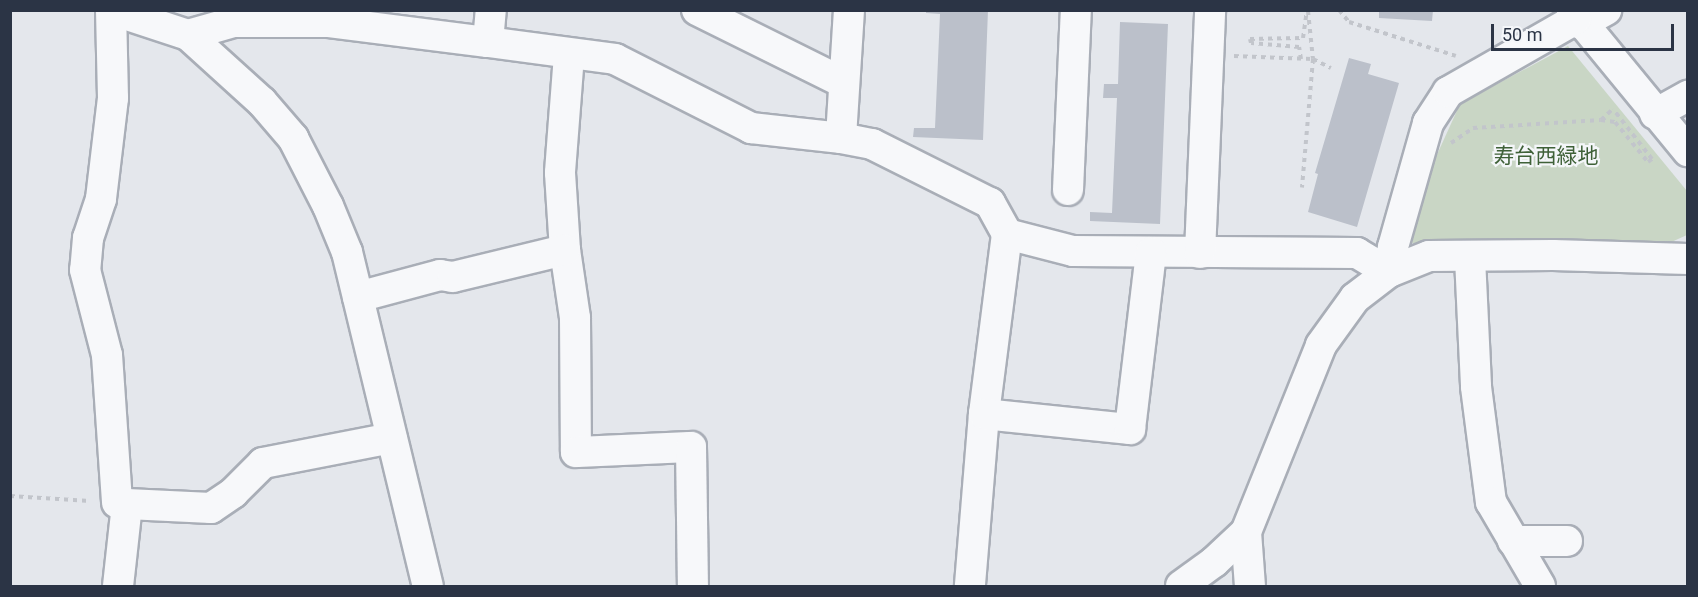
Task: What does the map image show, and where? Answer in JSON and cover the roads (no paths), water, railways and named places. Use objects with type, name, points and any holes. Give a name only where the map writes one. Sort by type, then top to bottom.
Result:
[{"type":"street","points":[[117,503],[107,355],[85,270],[88,238],[101,199],[113,98],[112,10],[189,34],[262,102],[293,138],[328,206],[347,252],[428,586]]},
{"type":"street","points":[[488,42],[491,10]]},
{"type":"street","points":[[841,138],[849,10]]},
{"type":"street","points":[[1068,190],[1076,10]]},
{"type":"street","points":[[1200,253],[1210,10]]},
{"type":"street","points":[[707,12],[844,83]]},
{"type":"street","points":[[1389,272],[1428,123],[1448,92],[1584,16],[1655,114],[1688,151]]},
{"type":"street","points":[[189,34],[234,22],[329,22],[615,59],[751,128],[841,138],[872,144],[990,203],[1008,234],[984,414],[970,586]]},
{"type":"street","points":[[569,54],[560,173],[566,250],[575,318],[576,452],[691,447],[693,586]]},
{"type":"street","points":[[1655,114],[1688,96]]},
{"type":"street","points":[[1008,234],[1073,251],[1357,253],[1389,272]]},
{"type":"street","points":[[358,297],[440,275],[453,277],[566,250]]},
{"type":"street","points":[[984,414],[1130,429],[1151,252]]},
{"type":"street","points":[[1181,586],[1214,562],[1246,532],[1321,345],[1355,298],[1389,272],[1429,256],[1470,258],[1553,255],[1688,259]]},
{"type":"street","points":[[1470,258],[1476,387],[1491,502],[1540,586]]},
{"type":"street","points":[[118,586],[127,504],[211,508],[233,493],[263,463],[392,438]]},
{"type":"street","points":[[1246,532],[1250,586]]},
{"type":"street","points":[[1513,541],[1567,541]]},
{"type":"park label","name":"寿台西緑地","points":[[1546,156]]}]
